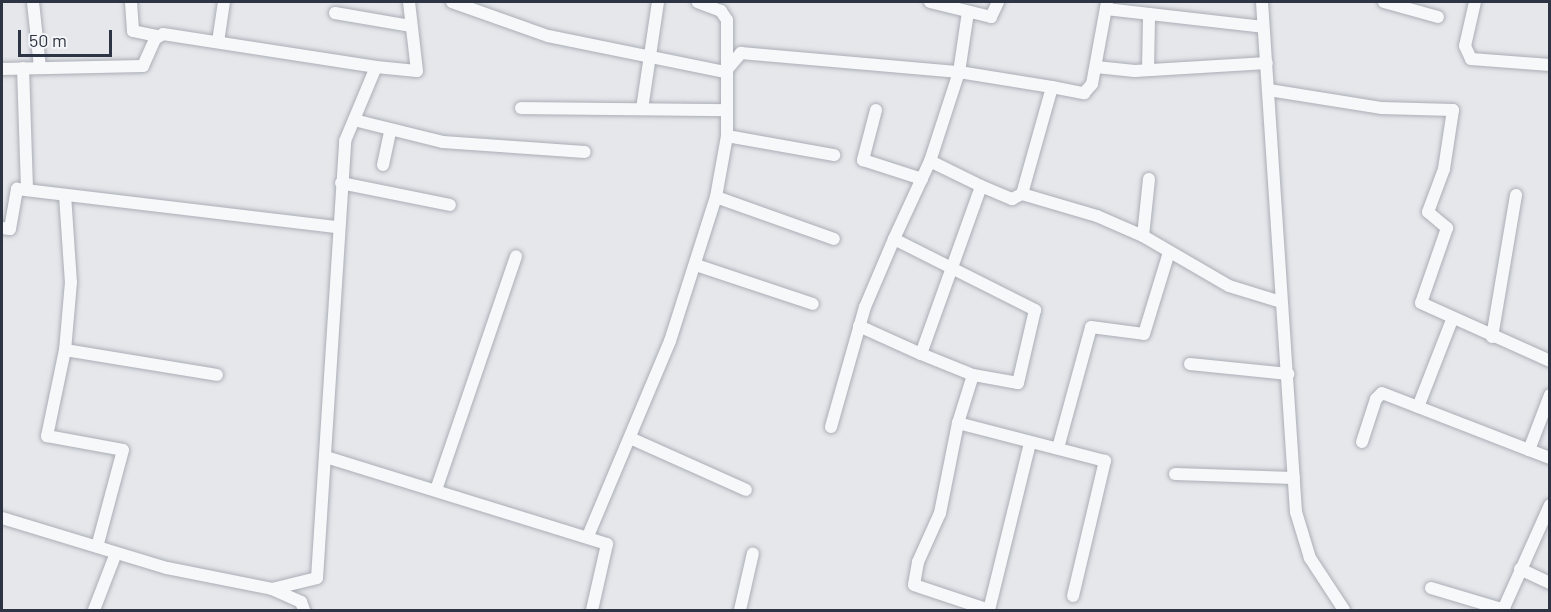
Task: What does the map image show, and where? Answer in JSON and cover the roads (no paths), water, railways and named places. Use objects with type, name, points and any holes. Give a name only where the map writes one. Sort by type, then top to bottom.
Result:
[{"type":"street","points":[[33,2],[40,68]]},
{"type":"street","points":[[131,2],[134,32],[417,71],[409,2]]},
{"type":"street","points":[[218,42],[225,2]]},
{"type":"street","points":[[452,2],[548,36],[725,72]]},
{"type":"street","points":[[642,109],[658,2]]},
{"type":"street","points":[[588,536],[630,438],[696,265],[716,197],[727,136],[725,72],[727,20],[721,11],[698,2]]},
{"type":"street","points":[[930,2],[991,17],[998,2]]},
{"type":"street","points":[[1262,2],[1281,302],[1300,536],[1344,610]]},
{"type":"street","points":[[1384,2],[1438,17]]},
{"type":"street","points":[[1475,2],[1466,46],[1471,59],[1550,65]]},
{"type":"street","points":[[725,72],[741,53],[958,72],[1084,93],[1092,84],[1107,5],[1149,16],[1263,27]]},
{"type":"street","points":[[831,427],[859,326],[894,239],[930,161],[958,72],[968,12]]},
{"type":"street","points":[[335,13],[410,26]]},
{"type":"street","points":[[1148,70],[1149,16]]},
{"type":"street","points":[[2,69],[143,66],[157,36]]},
{"type":"street","points":[[1096,67],[1148,70],[1267,63]]},
{"type":"street","points":[[273,589],[317,578],[345,141],[376,67]]},
{"type":"street","points":[[23,68],[27,190]]},
{"type":"street","points":[[1022,194],[1052,87]]},
{"type":"street","points":[[1269,90],[1381,108],[1453,110],[1444,169],[1428,212],[1447,228],[1421,303],[1492,338],[1550,361]]},
{"type":"street","points":[[521,108],[727,110]]},
{"type":"street","points":[[876,110],[863,160],[922,179]]},
{"type":"street","points":[[354,120],[390,131],[443,142],[585,152]]},
{"type":"street","points":[[383,165],[390,131]]},
{"type":"street","points":[[727,136],[834,155]]},
{"type":"street","points":[[930,161],[1012,199],[1022,194],[1097,216],[1143,236],[1229,286],[1281,302]]},
{"type":"street","points":[[1143,236],[1149,179]]},
{"type":"street","points":[[342,183],[450,205]]},
{"type":"street","points":[[921,354],[981,186]]},
{"type":"street","points":[[2,228],[10,229],[17,189],[338,227]]},
{"type":"street","points":[[64,195],[71,282],[64,350],[47,436],[123,450],[97,547]]},
{"type":"street","points":[[1492,338],[1516,195]]},
{"type":"street","points":[[716,197],[834,239]]},
{"type":"street","points":[[859,326],[973,375],[1018,383],[1037,316],[1032,306],[894,239]]},
{"type":"street","points":[[1058,448],[1091,327],[1144,334],[1168,252]]},
{"type":"street","points":[[436,490],[516,256]]},
{"type":"street","points":[[696,265],[813,304]]},
{"type":"street","points":[[1418,406],[1452,320]]},
{"type":"street","points":[[64,350],[217,375]]},
{"type":"street","points":[[1190,364],[1288,374]]},
{"type":"street","points":[[973,375],[958,423],[940,513],[918,562],[914,585],[989,610],[1030,443]]},
{"type":"street","points":[[1362,442],[1378,394],[1418,406],[1550,458]]},
{"type":"street","points":[[1529,450],[1550,395]]},
{"type":"street","points":[[958,423],[1030,443],[1101,459],[1106,468],[1073,596]]},
{"type":"street","points":[[630,438],[746,490]]},
{"type":"street","points":[[326,457],[588,536],[607,544],[592,610]]},
{"type":"street","points":[[1175,474],[1294,478]]},
{"type":"street","points":[[1431,588],[1504,610],[1550,505]]},
{"type":"street","points":[[2,518],[167,568],[273,589],[301,602],[304,610]]},
{"type":"street","points":[[94,610],[116,553]]},
{"type":"street","points":[[740,610],[753,554]]},
{"type":"street","points":[[1521,569],[1550,583]]}]
